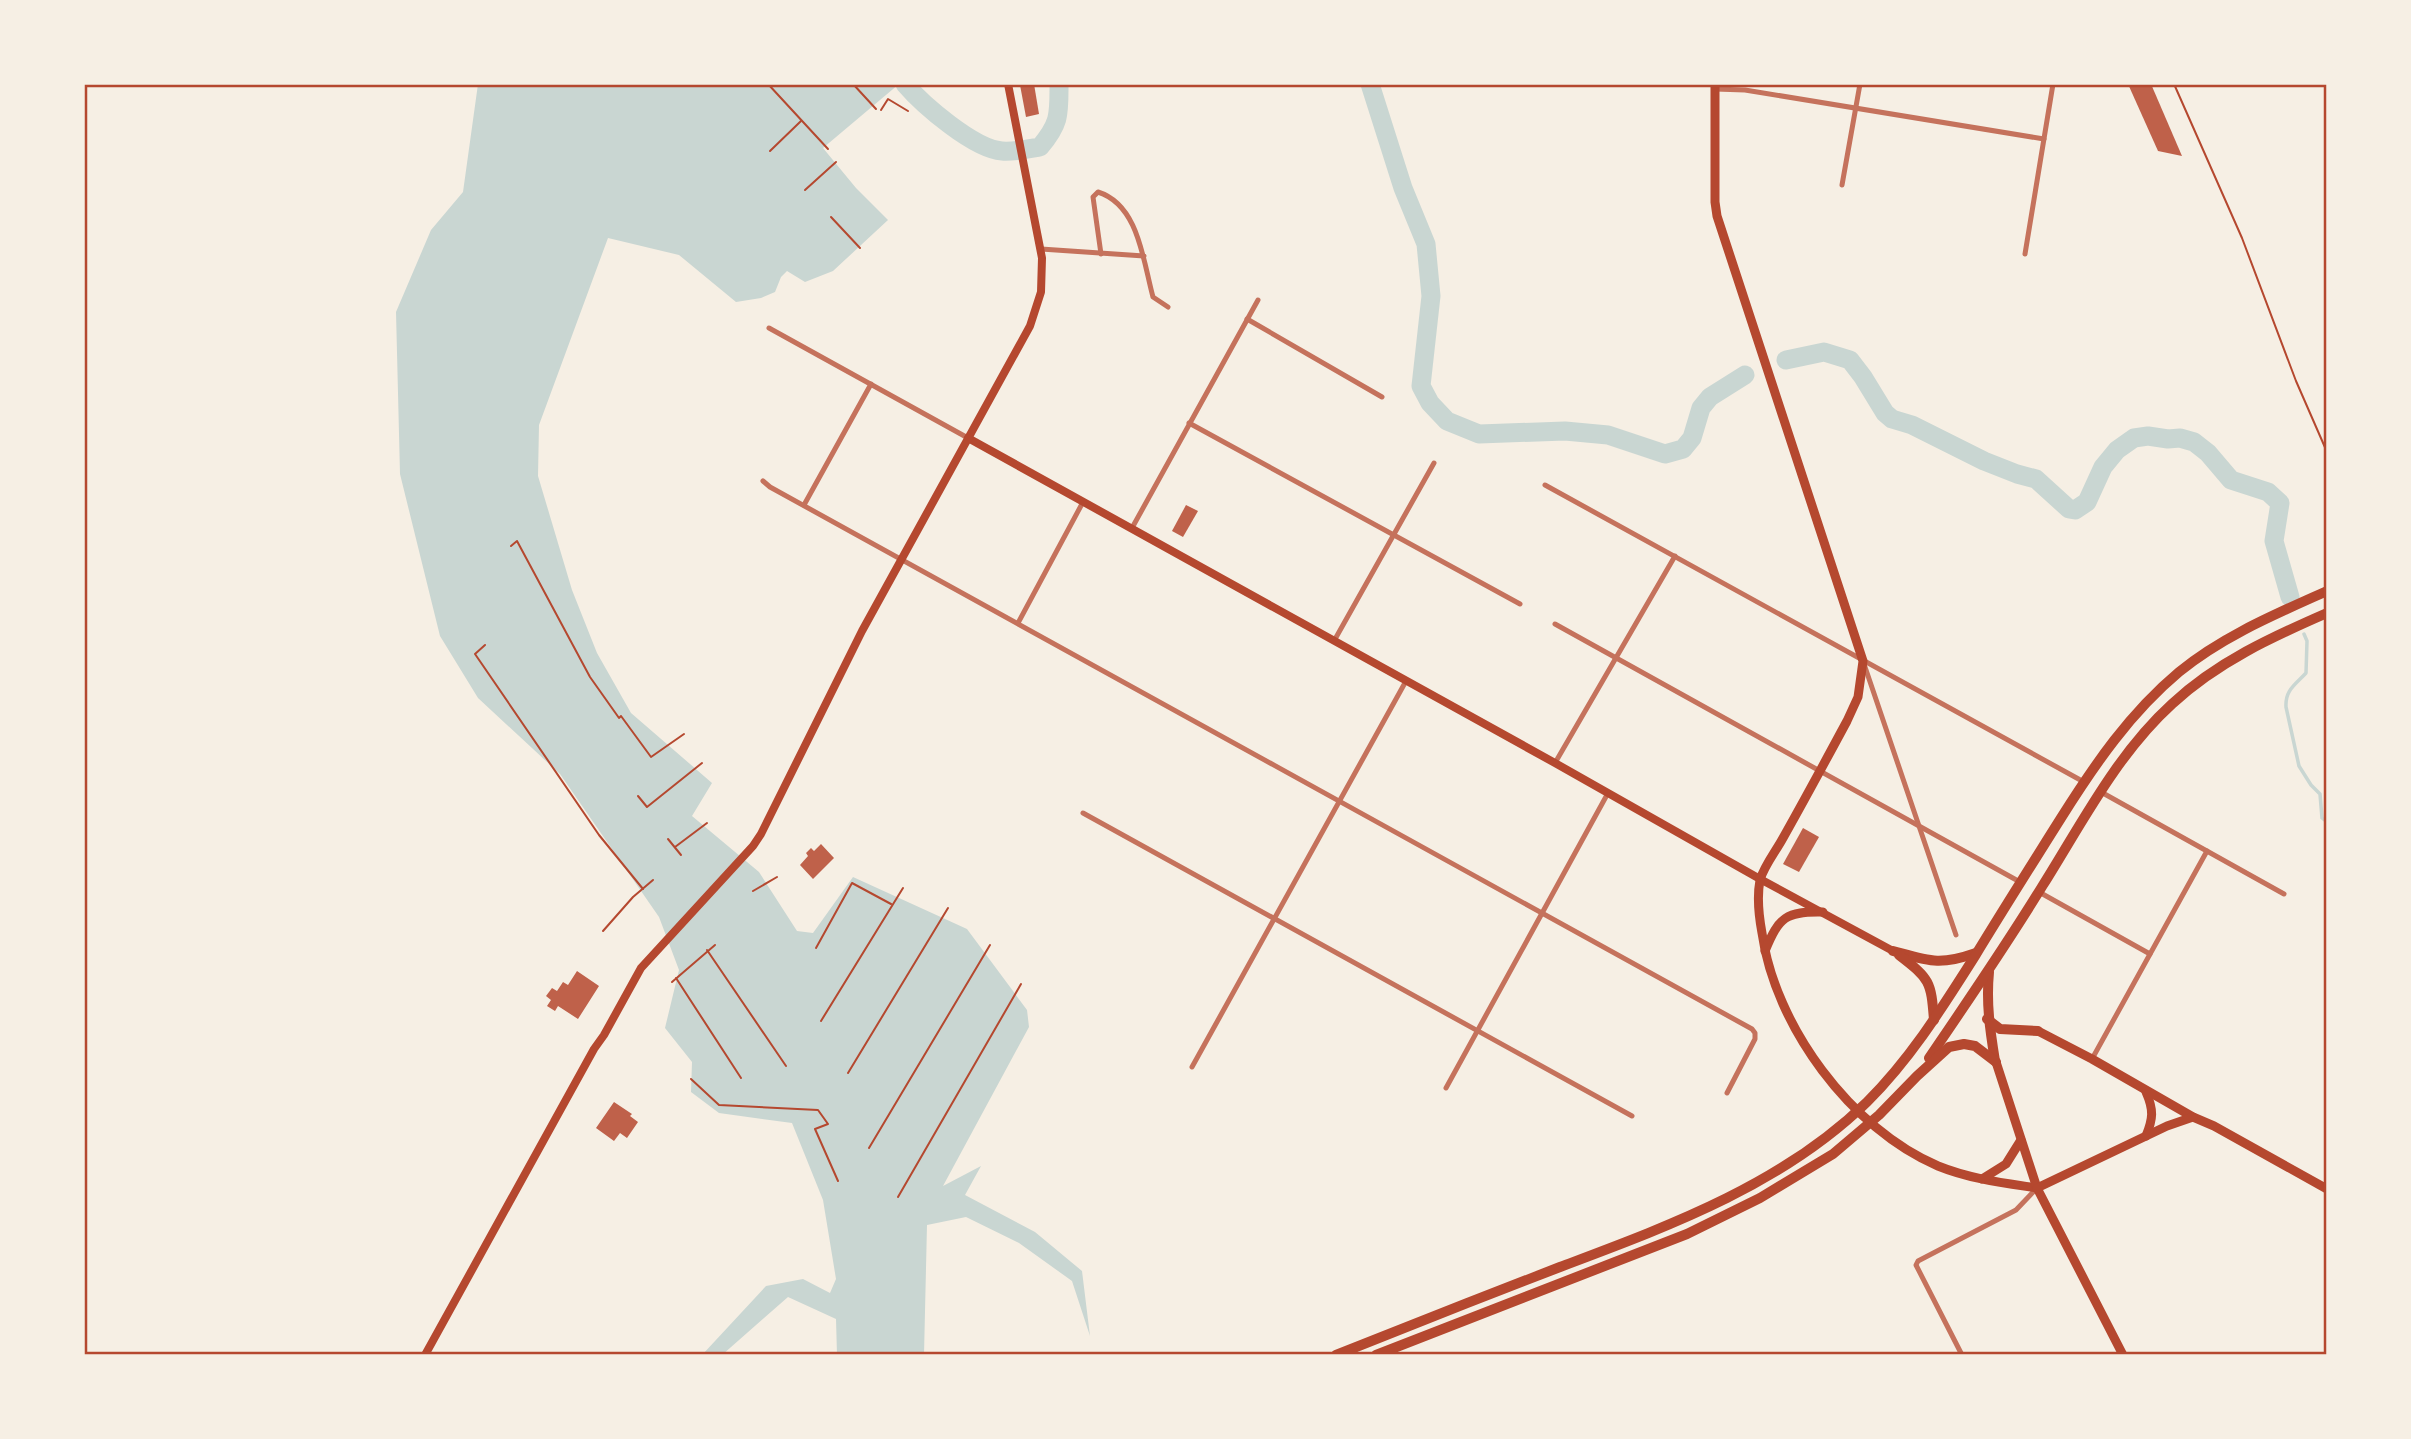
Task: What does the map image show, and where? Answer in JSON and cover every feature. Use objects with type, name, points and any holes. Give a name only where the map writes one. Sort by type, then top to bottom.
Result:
[{"type":"highway","points":[[1336,1355],[1707,1208],[1749,1187],[1819,1143],[1892,1076],[1934,1020],[2084,782],[2127,723],[2181,670],[2236,634],[2327,591]]},
{"type":"highway","points":[[1917,1076],[1990,970],[2101,792],[2139,737],[2172,703],[2200,680],[2259,643],[2327,612]]},
{"type":"highway","points":[[1893,951],[1942,962],[1977,953]]},
{"type":"highway","points":[[1893,951],[1922,973],[1932,990],[1934,1020]]},
{"type":"highway","points":[[1990,970],[1986,997],[1987,1018],[1996,1062]]},
{"type":"highway","points":[[1987,1018],[2000,1029],[2038,1031]]},
{"type":"highway","points":[[1376,1355],[1639,1253],[1738,1209],[1833,1154],[1879,1115],[1949,1047],[1975,1045],[1996,1062]]},
{"type":"main road","points":[[425,1355],[641,968],[761,834],[862,631],[1036,311],[1042,281],[1041,249],[1008,84]]},
{"type":"main road","points":[[1715,86],[1717,216],[1863,661],[1858,696],[1821,771],[1760,879],[1760,919],[1764,952],[1789,1019],[1809,1052],[1839,1091],[1884,1133],[1938,1166],[1982,1179],[2037,1188],[2167,1126],[2193,1118]]},
{"type":"main road","points":[[968,438],[1893,951]]},
{"type":"main road","points":[[1764,952],[1774,930],[1785,918],[1804,912],[1824,912]]},
{"type":"main road","points":[[2038,1031],[2327,1189]]},
{"type":"main road","points":[[1996,1062],[2037,1188],[2122,1355]]},
{"type":"main road","points":[[2145,1091],[2152,1105],[2153,1119],[2146,1136]]},
{"type":"main road","points":[[1982,1179],[2006,1164],[2021,1140]]},
{"type":"street","points":[[1842,185],[1860,84]]},
{"type":"street","points":[[2025,254],[2053,84]]},
{"type":"street","points":[[1715,86],[2044,139]]},
{"type":"street","points":[[1101,254],[1093,197],[1098,192],[1124,210],[1144,257],[1153,296],[1168,307]]},
{"type":"street","points":[[1041,249],[1144,257]]},
{"type":"street","points":[[1132,528],[1258,300]]},
{"type":"street","points":[[1247,319],[1382,397]]},
{"type":"street","points":[[769,328],[968,438]]},
{"type":"street","points":[[804,505],[871,384]]},
{"type":"street","points":[[1189,424],[1520,604]]},
{"type":"street","points":[[1334,641],[1434,463]]},
{"type":"street","points":[[763,481],[1752,1029],[1755,1033],[1751,1047],[1727,1093]]},
{"type":"street","points":[[1545,485],[2084,782]]},
{"type":"street","points":[[1018,623],[1083,502]]},
{"type":"street","points":[[1555,763],[1675,556]]},
{"type":"street","points":[[1555,624],[2020,882]]},
{"type":"street","points":[[1863,661],[1956,934]]},
{"type":"street","points":[[1192,1067],[1406,681]]},
{"type":"street","points":[[2101,792],[2284,894]]},
{"type":"street","points":[[1446,1088],[1608,793]]},
{"type":"street","points":[[1083,813],[1632,1116]]},
{"type":"street","points":[[2092,1059],[2207,850]]},
{"type":"street","points":[[2039,892],[2150,954]]},
{"type":"street","points":[[1962,1355],[1916,1265],[1918,1261],[2016,1210],[2037,1188]]},
{"type":"path","points":[[768,84],[828,149]]},
{"type":"path","points":[[853,84],[876,109]]},
{"type":"path","points":[[2174,84],[2242,238],[2296,381],[2327,452]]},
{"type":"path","points":[[881,110],[888,99],[908,111]]},
{"type":"path","points":[[770,151],[802,120]]},
{"type":"path","points":[[805,190],[836,162]]},
{"type":"path","points":[[831,217],[860,248]]},
{"type":"path","points":[[511,545],[517,541],[590,677],[651,757],[684,734]]},
{"type":"path","points":[[485,645],[475,654],[599,835],[643,889]]},
{"type":"path","points":[[638,796],[647,807],[702,763]]},
{"type":"path","points":[[675,847],[707,823]]},
{"type":"path","points":[[668,839],[681,855]]},
{"type":"path","points":[[753,891],[777,877]]},
{"type":"path","points":[[603,931],[653,880]]},
{"type":"path","points":[[816,948],[852,883],[892,905]]},
{"type":"path","points":[[821,1021],[903,888]]},
{"type":"path","points":[[848,1073],[948,908]]},
{"type":"path","points":[[671,982],[715,945]]},
{"type":"path","points":[[869,1148],[990,945]]},
{"type":"path","points":[[707,950],[786,1066]]},
{"type":"path","points":[[676,978],[741,1078]]},
{"type":"path","points":[[898,1197],[1021,984]]},
{"type":"path","points":[[691,1079],[719,1105],[818,1110],[828,1124],[815,1129],[838,1181]]},
{"type":"shaded area","points":[[478,84],[899,84],[823,148],[856,188],[888,220],[833,271],[805,282],[787,271],[781,277],[775,292],[761,298],[736,302],[679,255],[608,238],[539,425],[538,476],[572,590],[597,653],[631,713],[712,783],[692,816],[759,872],[797,931],[813,933],[853,877],[967,929],[1027,1010],[1029,1027],[943,1186],[981,1166],[965,1195],[1035,1232],[1082,1271],[1090,1336],[1072,1281],[1019,1243],[966,1217],[927,1225],[924,1355],[837,1355],[836,1319],[788,1297],[722,1355],[702,1355],[766,1286],[803,1279],[830,1293],[836,1279],[823,1200],[792,1123],[719,1113],[691,1092],[692,1062],[665,1028],[679,970],[659,917],[560,774],[478,698],[440,636],[400,474],[396,312],[431,230],[463,192]]},
{"type":"building","points":[[1034,84],[1039,114],[1026,117],[1020,85]]},
{"type":"building","points":[[2128,84],[2151,84],[2182,156],[2158,151]]},
{"type":"building","points":[[1186,505],[1198,511],[1183,537],[1172,531]]},
{"type":"building","points":[[1803,828],[1819,837],[1799,872],[1783,864]]},
{"type":"building","points":[[821,844],[834,858],[813,879],[800,865],[811,848],[814,851]]},
{"type":"building","points":[[577,971],[599,986],[578,1019],[558,1006],[555,1011],[547,1006],[551,1000],[546,996],[552,988],[557,991],[563,982],[568,985]]},
{"type":"building","points":[[614,1102],[632,1114],[630,1116],[638,1122],[627,1138],[620,1133],[614,1141],[596,1128]]},
{"type":"waterway","points":[[905,84],[936,114],[964,134],[978,143],[1002,151],[1040,147],[1047,139],[1057,118],[1059,84]]},
{"type":"waterway","points":[[1370,84],[1403,188],[1426,244],[1431,296],[1421,386],[1430,403],[1447,421],[1479,434],[1565,431],[1608,435],[1665,454],[1683,449],[1692,438],[1701,408],[1710,397],[1745,375]]},
{"type":"waterway","points":[[1786,360],[1824,352],[1850,360],[1885,413],[1892,419],[1912,425],[1984,461],[2036,479],[2069,509],[2075,510],[2087,502],[2103,467],[2117,450],[2134,438],[2180,438],[2194,442],[2208,453],[2231,480],[2268,492],[2280,503],[2274,541],[2290,597]]},
{"type":"waterway","points":[[2304,634],[2307,641],[2306,673],[2289,692],[2286,707],[2299,766],[2320,794],[2322,818],[2327,822]]}]
